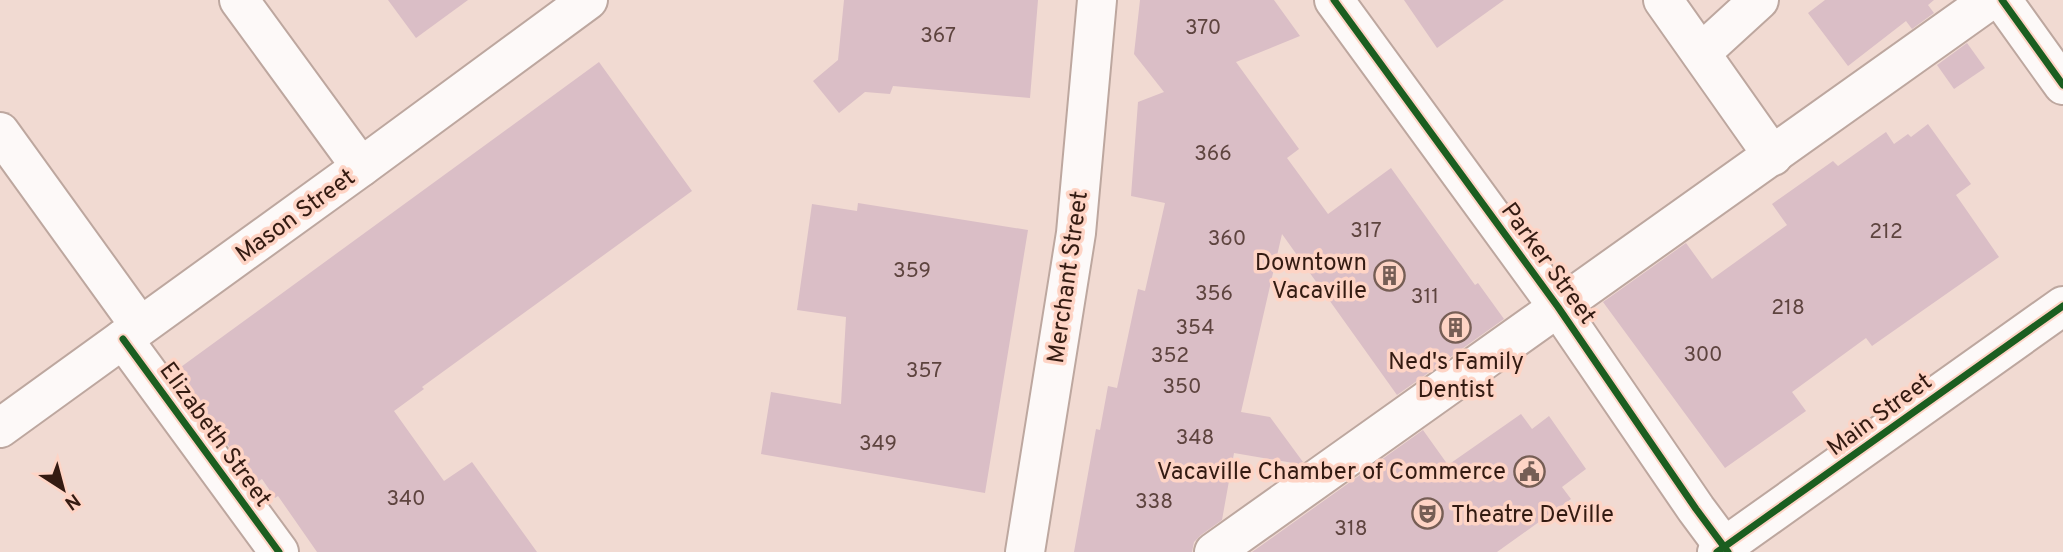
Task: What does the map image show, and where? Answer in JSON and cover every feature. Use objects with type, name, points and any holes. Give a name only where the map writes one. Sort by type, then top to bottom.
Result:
[{"type":"street","points":[[239,0],[361,167]]},
{"type":"street","name":"Merchant Street","points":[[1025,552],[1076,233],[1097,0]]},
{"type":"street","name":"Parker Street","points":[[1334,0],[1558,307],[1723,550]]},
{"type":"street","points":[[1663,0],[1773,156]]},
{"type":"street","points":[[1701,53],[1759,0]]},
{"type":"street","points":[[1214,552],[1990,0]]},
{"type":"street","points":[[2002,0],[2063,85]]},
{"type":"street","name":"Mason Street","points":[[0,428],[361,167],[579,3]]},
{"type":"street","name":"Elizabeth Street","points":[[0,132],[279,552]]},
{"type":"street","name":"Main Street","points":[[1723,550],[2063,306]]},
{"type":"building","points":[[388,0],[468,0],[416,38]]},
{"type":"building","points":[[844,0],[1038,0],[1030,98],[893,86],[890,94],[865,92],[839,113],[813,81],[838,60]]},
{"type":"building","points":[[1140,0],[1274,0],[1300,36],[1236,62],[1299,149],[1287,158],[1328,214],[1391,168],[1475,285],[1478,283],[1504,319],[1397,395],[1282,234],[1241,412],[1270,417],[1303,462],[1299,464],[1234,453],[1222,520],[1194,542],[1192,552],[1074,552],[1096,429],[1100,430],[1108,386],[1117,388],[1138,289],[1145,291],[1165,203],[1131,196],[1138,102],[1164,92],[1134,54]]},
{"type":"building","points":[[1404,0],[1504,0],[1437,48]]},
{"type":"building","points":[[1825,0],[1934,0],[1928,5],[1934,13],[1912,29],[1906,21],[1848,66],[1808,13]]},
{"type":"building","points":[[1967,43],[1985,68],[1954,89],[1937,65]]},
{"type":"building","points":[[599,62],[692,191],[422,387],[424,389],[394,411],[444,481],[472,462],[537,552],[317,552],[278,496],[275,498],[262,479],[256,483],[174,372]]},
{"type":"building","points":[[1928,124],[1971,184],[1956,195],[1999,257],[1872,346],[1866,338],[1792,392],[1806,411],[1725,468],[1603,302],[1686,243],[1712,279],[1787,225],[1772,204],[1833,161],[1838,166],[1886,132],[1894,144],[1908,134],[1911,137]]},
{"type":"building","points":[[858,203],[1028,230],[985,493],[761,454],[771,392],[841,404],[846,317],[797,310],[812,204],[857,211]]},
{"type":"building","points":[[1521,414],[1532,429],[1549,416],[1586,469],[1562,487],[1571,499],[1497,552],[1252,552],[1423,430],[1448,465]]},
{"type":"cycle path","points":[[1334,0],[1558,307],[1728,552]]},
{"type":"cycle path","points":[[2002,0],[2063,85]]},
{"type":"cycle path","points":[[1717,552],[2063,306]]},
{"type":"cycle path","points":[[123,339],[279,552]]},
{"type":"place","name":"Downtown Vacaville","points":[[1390,276]]},
{"type":"place","name":"Ned's Family Dentist","points":[[1456,327]]},
{"type":"place","name":"Vacaville Chamber of Commerce","points":[[1529,471]]},
{"type":"place","name":"Theatre DeVille","points":[[1428,514]]}]
